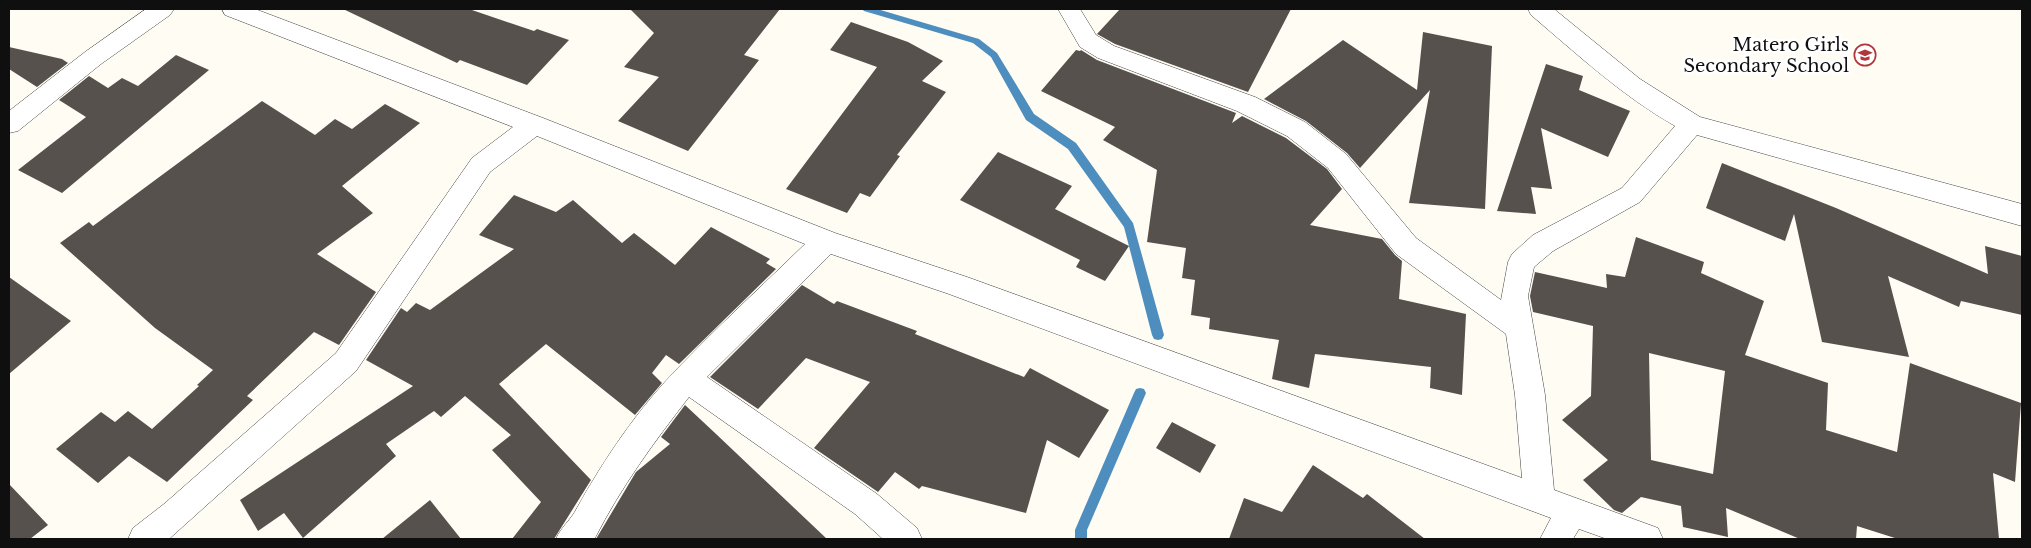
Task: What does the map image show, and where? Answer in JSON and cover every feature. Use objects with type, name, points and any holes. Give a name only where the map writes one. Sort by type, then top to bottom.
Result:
[{"type":"street","points":[[9,124],[93,58],[162,9]]},
{"type":"street","points":[[233,9],[534,125],[826,241],[957,285],[1647,539]]},
{"type":"street","points":[[1070,9],[1088,41],[1106,52],[1246,104],[1296,129],[1337,161],[1406,246],[1519,328]]},
{"type":"street","points":[[1539,9],[1620,76],[1667,111],[1692,124],[2022,215]]},
{"type":"street","points":[[1540,499],[1530,395],[1514,296],[1522,262],[1543,243],[1631,195],[1692,124]]},
{"type":"street","points":[[144,539],[175,515],[346,362],[481,165],[534,125]]},
{"type":"street","points":[[572,539],[584,527],[602,493],[647,427],[686,378],[826,241]]},
{"type":"street","points":[[686,378],[866,504],[906,539]]},
{"type":"street","points":[[1556,539],[1572,512]]},
{"type":"building","points":[[343,9],[469,9],[534,31],[537,29],[569,40],[527,85],[460,60],[457,63]]},
{"type":"building","points":[[630,9],[780,9],[744,55],[759,60],[688,151],[618,121],[659,77],[624,67],[654,33]]},
{"type":"building","points":[[1120,9],[1291,9],[1248,92],[1115,44],[1097,34]]},
{"type":"building","points":[[851,22],[908,42],[943,61],[922,81],[946,92],[897,155],[900,156],[870,197],[860,193],[847,213],[786,189],[877,67],[830,50]]},
{"type":"building","points":[[1423,32],[1492,46],[1485,209],[1409,203],[1430,90],[1360,168],[1347,153],[1306,121],[1264,99],[1343,40],[1417,90]]},
{"type":"building","points":[[9,47],[62,59],[68,63],[37,87],[9,69]]},
{"type":"building","points":[[1076,50],[1081,50],[1097,60],[1236,113],[1232,123],[1242,116],[1286,138],[1327,169],[1342,189],[1310,225],[1382,239],[1402,261],[1399,299],[1466,314],[1462,395],[1430,388],[1431,367],[1315,354],[1309,388],[1272,379],[1279,340],[1209,329],[1210,318],[1191,315],[1195,280],[1182,278],[1186,248],[1147,242],[1157,170],[1103,140],[1115,127],[1041,91]]},
{"type":"building","points":[[176,55],[209,70],[62,193],[18,170],[86,117],[59,100],[89,76],[108,88],[122,78],[138,86]]},
{"type":"building","points":[[1546,64],[1583,76],[1579,90],[1630,111],[1608,157],[1541,128],[1552,189],[1531,187],[1536,214],[1497,211]]},
{"type":"building","points":[[262,101],[315,135],[335,119],[352,129],[385,104],[420,123],[342,186],[373,213],[317,254],[376,292],[339,345],[314,332],[247,396],[253,400],[167,482],[129,456],[98,483],[56,449],[101,412],[115,422],[128,411],[152,429],[199,386],[197,385],[213,370],[155,328],[60,243],[89,222],[93,226]]},
{"type":"building","points":[[998,152],[1072,186],[1055,209],[1129,246],[1105,281],[1076,267],[1080,260],[960,200]]},
{"type":"building","points":[[1722,163],[1836,208],[1988,274],[1985,246],[2022,256],[2022,315],[1961,301],[1959,307],[1888,276],[1909,357],[1822,342],[1794,214],[1785,241],[1706,208]]},
{"type":"building","points":[[514,195],[556,212],[573,200],[622,243],[634,233],[675,265],[711,227],[770,259],[766,263],[776,269],[679,364],[666,355],[652,373],[662,383],[635,415],[546,344],[499,384],[591,480],[554,539],[512,539],[541,502],[492,450],[511,435],[465,396],[441,417],[434,411],[386,444],[396,456],[303,538],[284,513],[258,531],[240,500],[413,386],[366,360],[401,308],[407,312],[416,303],[430,310],[514,249],[479,235]]},
{"type":"building","points":[[1636,237],[1704,262],[1701,273],[1764,301],[1745,355],[1828,383],[1826,430],[1897,452],[1910,363],[2021,403],[2015,482],[1993,473],[1999,539],[1898,539],[1857,526],[1856,539],[1800,539],[1726,508],[1728,537],[1683,527],[1681,506],[1641,497],[1622,513],[1614,510],[1583,480],[1608,460],[1562,420],[1591,396],[1593,326],[1533,312],[1530,296],[1535,272],[1607,288],[1606,274],[1625,277]],"holes":[[[1649,353],[1725,371],[1713,474],[1651,460]]]},
{"type":"building","points":[[9,277],[71,321],[9,374]]},
{"type":"building","points":[[802,285],[834,304],[837,301],[917,331],[915,334],[1024,377],[1030,368],[1109,410],[1079,458],[1047,440],[1026,513],[922,486],[919,489],[895,472],[878,492],[814,448],[870,382],[806,358],[758,409],[710,377]]},
{"type":"building","points":[[685,405],[827,539],[596,539],[636,472],[670,444],[661,437]]},
{"type":"building","points":[[1172,422],[1216,445],[1200,473],[1156,448]]},
{"type":"building","points":[[1313,465],[1363,498],[1367,494],[1425,539],[1229,539],[1244,498],[1282,512]]},
{"type":"building","points":[[9,484],[48,525],[30,539],[9,539]]},
{"type":"building","points":[[430,500],[461,539],[382,539]]},
{"type":"waterway","points":[[867,9],[976,41],[994,55],[1030,117],[1072,146],[1129,226],[1158,335]]},
{"type":"waterway","points":[[1081,539],[1081,530],[1140,393]]},
{"type":"place","name":"Matero Girls Secondary School","points":[[1865,55]]}]
